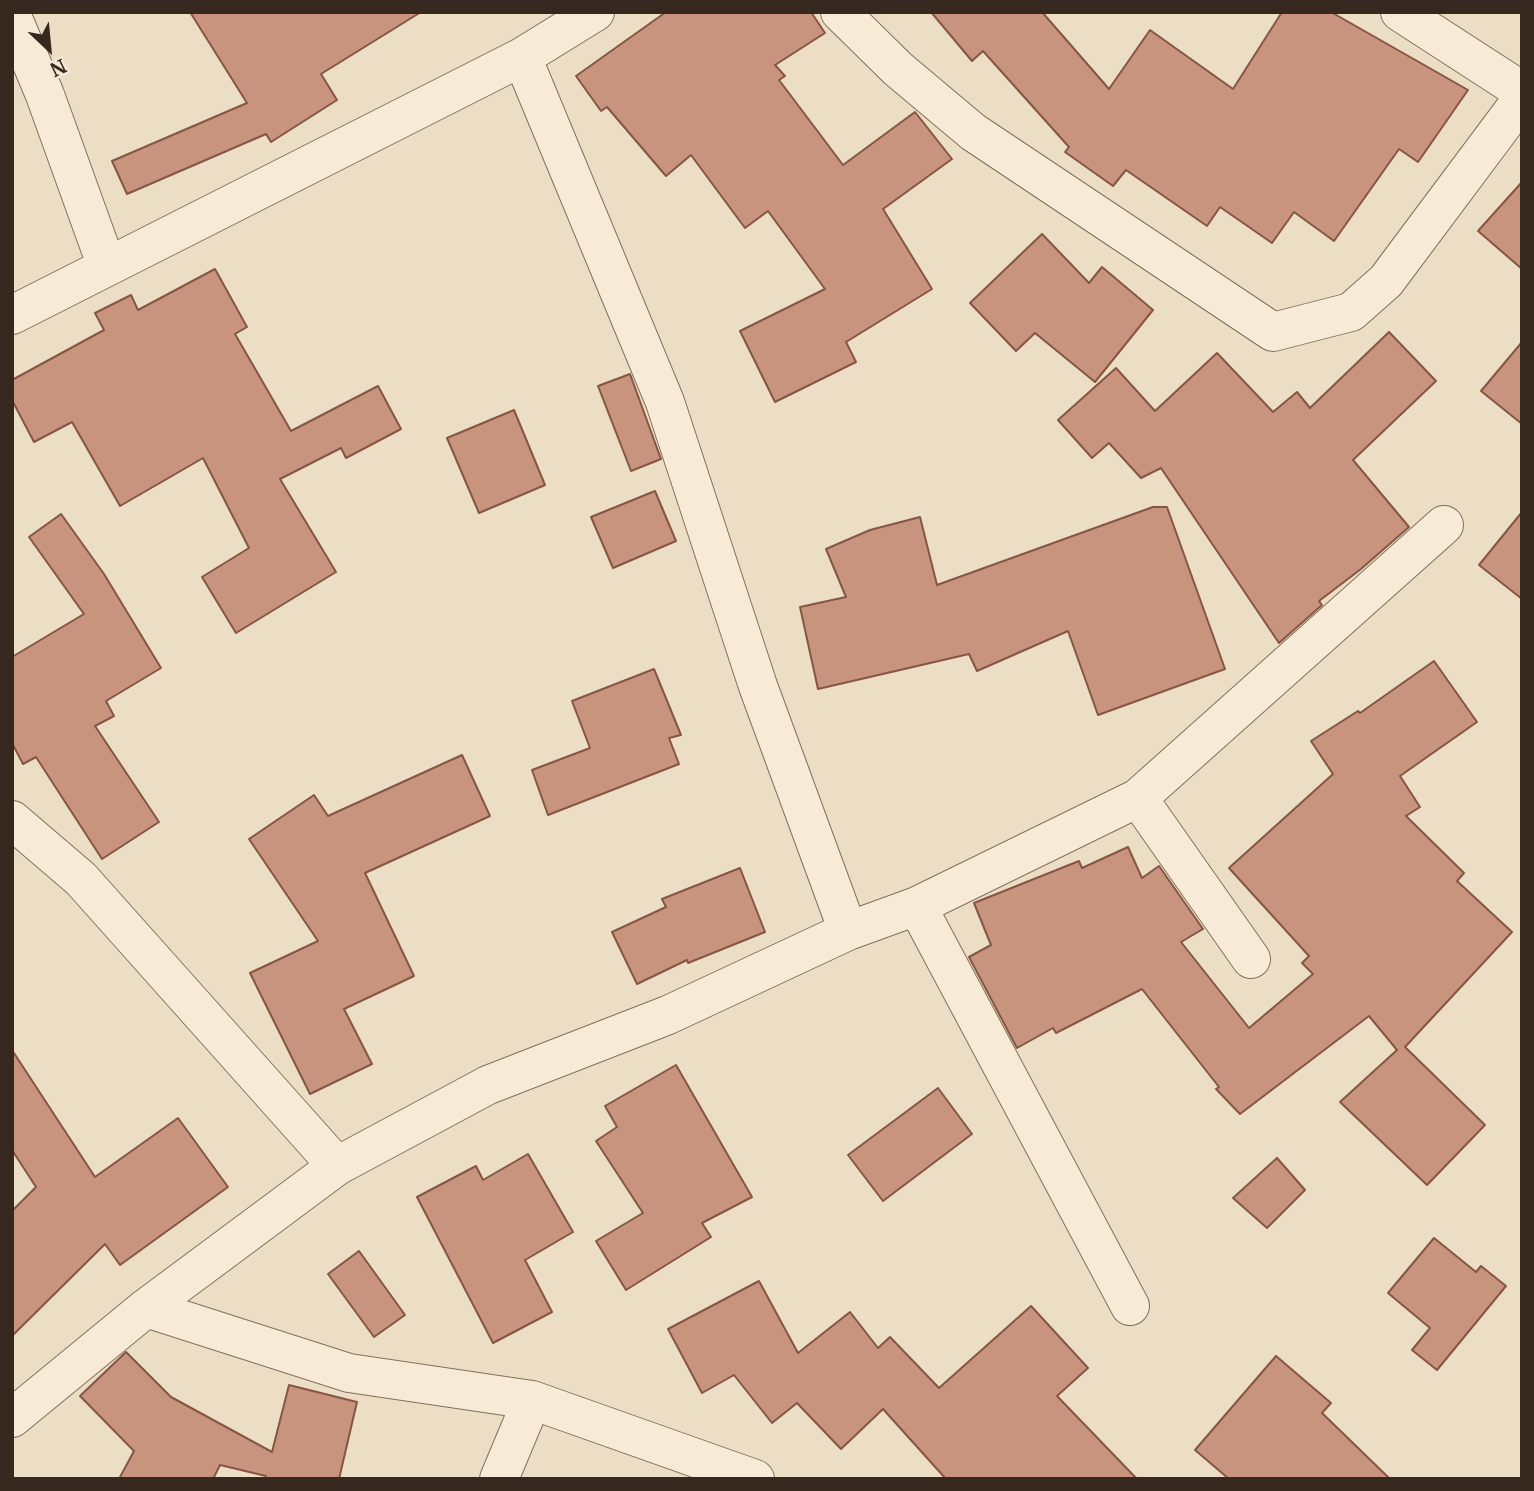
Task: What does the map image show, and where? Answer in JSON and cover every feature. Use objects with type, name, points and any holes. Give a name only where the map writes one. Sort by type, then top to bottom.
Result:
[{"type":"street","points":[[12,315],[522,57],[595,12]]},
{"type":"street","points":[[840,12],[898,69],[973,132],[1273,332],[1351,312],[1386,281],[1522,99]]},
{"type":"street","points":[[1400,12],[1522,91]]},
{"type":"street","points":[[12,16],[45,95],[107,267]]},
{"type":"street","points":[[522,57],[666,402],[758,686],[848,931]]},
{"type":"street","points":[[12,1418],[146,1308],[337,1166],[488,1085],[668,1015],[848,931],[917,906],[1138,798],[1444,525]]},
{"type":"street","points":[[1138,798],[1251,959]]},
{"type":"street","points":[[12,820],[81,879],[337,1166]]},
{"type":"street","points":[[917,906],[1130,1306]]},
{"type":"street","points":[[146,1308],[349,1373],[532,1400],[755,1479]]},
{"type":"street","points":[[499,1479],[532,1400]]},
{"type":"building","points":[[190,12],[421,12],[321,74],[337,100],[271,142],[266,134],[127,194],[112,161],[247,103]]},
{"type":"building","points":[[666,12],[811,12],[825,33],[775,65],[785,76],[779,80],[843,165],[915,112],[952,159],[883,209],[932,289],[846,342],[856,362],[775,402],[740,331],[825,289],[768,211],[745,228],[691,155],[666,176],[607,107],[601,111],[576,76]]},
{"type":"building","points":[[931,12],[1042,12],[1109,89],[1150,30],[1233,89],[1282,12],[1331,12],[1468,90],[1418,162],[1399,149],[1334,241],[1294,212],[1272,243],[1220,207],[1207,226],[1126,170],[1113,186],[1065,152],[1069,147],[983,51],[972,61]]},
{"type":"building","points":[[1522,182],[1522,269],[1478,231]]},
{"type":"building","points":[[1042,234],[1089,283],[1102,267],[1153,310],[1095,382],[1035,333],[1016,351],[970,303]]},
{"type":"building","points":[[215,269],[247,327],[235,334],[291,431],[378,386],[401,429],[346,458],[341,448],[280,479],[336,572],[236,633],[202,577],[249,548],[203,458],[120,506],[72,422],[34,442],[12,400],[12,380],[104,330],[95,313],[131,295],[138,310]]},
{"type":"building","points":[[1389,332],[1436,381],[1353,460],[1409,527],[1319,601],[1322,605],[1279,643],[1161,468],[1141,478],[1109,443],[1092,458],[1058,420],[1116,368],[1155,411],[1217,353],[1273,412],[1297,392],[1310,408]]},
{"type":"building","points":[[1522,342],[1522,424],[1481,391]]},
{"type":"building","points":[[630,374],[661,459],[631,471],[598,386]]},
{"type":"building","points":[[514,410],[545,485],[479,513],[447,438]]},
{"type":"building","points":[[655,491],[676,541],[613,568],[591,517]]},
{"type":"building","points":[[1153,507],[1167,507],[1225,669],[1098,715],[1068,631],[977,671],[969,654],[818,689],[800,607],[846,597],[826,549],[870,530],[920,517],[937,585]]},
{"type":"building","points":[[1522,512],[1522,599],[1479,565]]},
{"type":"building","points":[[61,514],[104,574],[161,668],[106,701],[114,716],[95,726],[159,822],[102,859],[36,757],[23,764],[12,743],[12,657],[84,614],[29,537]]},
{"type":"building","points":[[1434,661],[1477,722],[1400,776],[1420,807],[1406,816],[1464,873],[1457,881],[1512,932],[1405,1047],[1485,1125],[1427,1185],[1340,1102],[1397,1050],[1369,1016],[1240,1114],[1216,1089],[1219,1087],[1142,989],[1056,1033],[1053,1028],[1017,1048],[969,957],[991,945],[974,903],[1079,861],[1082,868],[1128,847],[1142,878],[1159,866],[1203,929],[1181,942],[1249,1028],[1313,974],[1302,963],[1309,956],[1229,868],[1333,774],[1311,741],[1358,711],[1360,713]]},
{"type":"building","points":[[654,669],[681,735],[669,738],[679,764],[548,815],[532,770],[590,748],[572,701]]},
{"type":"building","points":[[462,755],[490,816],[365,873],[414,976],[344,1009],[372,1064],[310,1094],[250,973],[318,941],[249,839],[314,795],[328,816]]},
{"type":"building","points":[[740,868],[765,932],[688,963],[687,960],[637,984],[612,932],[666,907],[662,899]]},
{"type":"building","points":[[12,1050],[95,1177],[178,1118],[228,1187],[120,1265],[105,1244],[12,1336],[12,1211],[36,1187],[12,1150]]},
{"type":"building","points":[[676,1065],[752,1197],[702,1223],[711,1237],[626,1290],[596,1241],[643,1213],[596,1141],[617,1127],[605,1106]]},
{"type":"building","points":[[938,1088],[972,1134],[883,1201],[848,1155]]},
{"type":"building","points":[[528,1154],[573,1232],[525,1260],[552,1312],[493,1343],[417,1197],[476,1166],[483,1180]]},
{"type":"building","points":[[1277,1158],[1305,1190],[1267,1228],[1233,1198]]},
{"type":"building","points":[[1434,1238],[1476,1272],[1481,1266],[1506,1286],[1437,1370],[1412,1350],[1430,1328],[1388,1293]]},
{"type":"building","points":[[359,1251],[405,1315],[374,1337],[328,1274]]},
{"type":"building","points":[[759,1281],[798,1353],[850,1312],[878,1348],[890,1337],[939,1388],[1031,1306],[1088,1368],[1057,1396],[1137,1479],[946,1479],[883,1409],[841,1449],[797,1403],[772,1423],[734,1375],[702,1393],[668,1329]]},
{"type":"building","points":[[126,1352],[171,1397],[272,1452],[289,1385],[357,1402],[339,1479],[265,1479],[266,1476],[220,1465],[213,1479],[119,1479],[134,1451],[80,1396]]},
{"type":"building","points":[[1276,1356],[1331,1403],[1322,1413],[1390,1479],[1229,1479],[1195,1450]]}]
